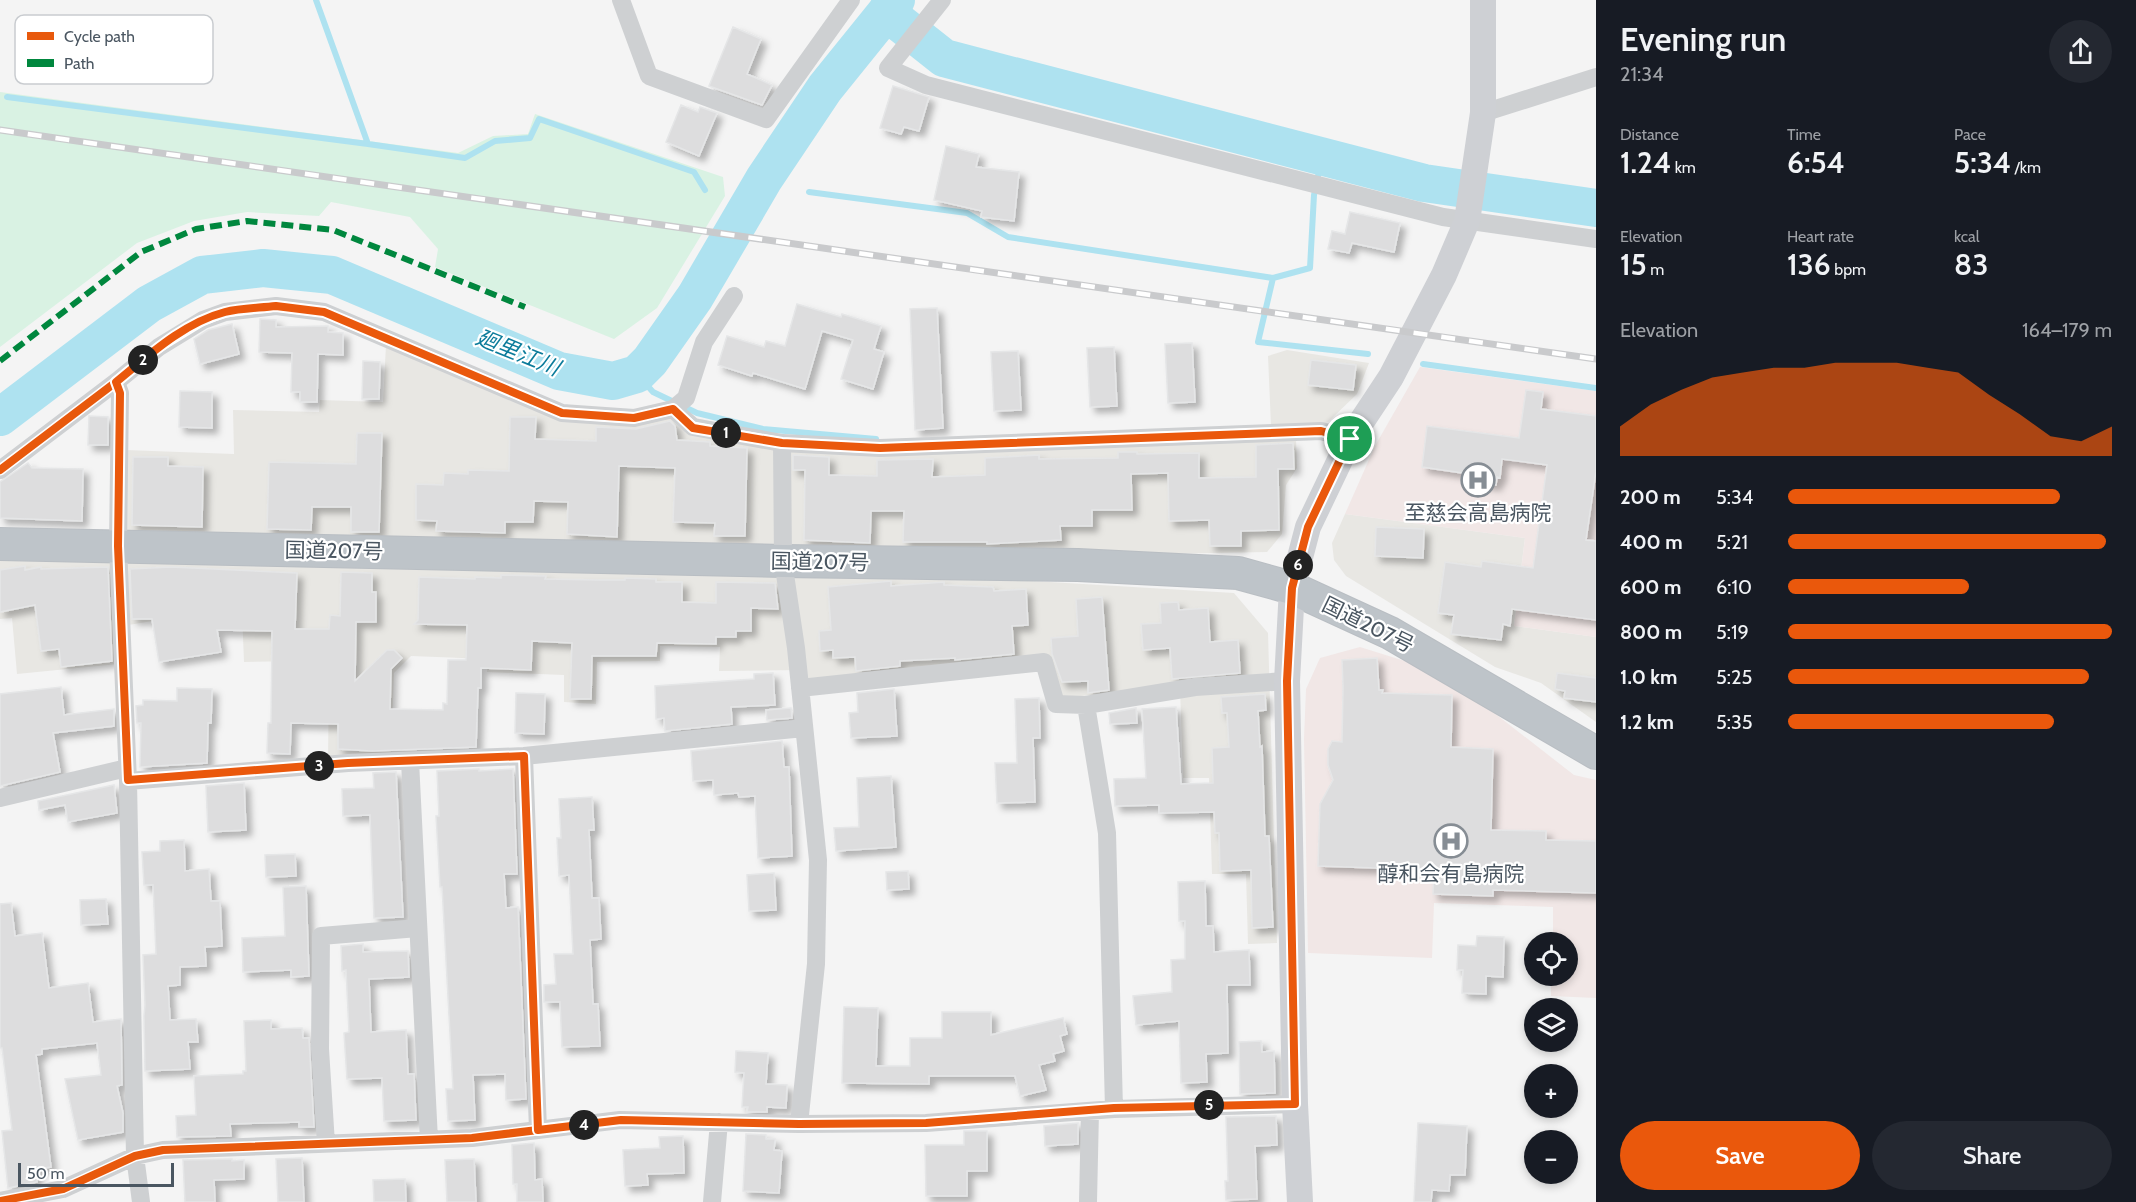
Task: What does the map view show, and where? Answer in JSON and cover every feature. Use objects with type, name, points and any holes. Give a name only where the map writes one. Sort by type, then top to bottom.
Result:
[{"type":"highway","name":"国道207号","points":[[0,544],[1078,565],[1238,573],[1292,588],[1390,633],[1596,753]]},
{"type":"street","points":[[621,0],[649,76],[766,119],[851,0]]},
{"type":"street","points":[[942,0],[888,68],[926,85],[1443,217],[1596,239]]},
{"type":"street","points":[[1300,1202],[1295,1104],[1287,681],[1292,588],[1308,527],[1350,439],[1391,377],[1444,275],[1467,221],[1484,113],[1483,0]]},
{"type":"street","points":[[1484,113],[1596,77]]},
{"type":"street","points":[[734,296],[704,342],[680,404],[693,428],[782,443],[880,448],[1321,431],[1350,439]]},
{"type":"street","points":[[0,470],[159,347],[203,320],[225,312],[276,306],[324,312],[562,413],[634,418],[680,404]]},
{"type":"street","points":[[116,382],[120,393],[118,546],[127,774],[135,1156],[141,1202]]},
{"type":"street","points":[[782,443],[783,561],[800,688],[818,860],[816,964],[799,1124]]},
{"type":"street","points":[[800,688],[1044,662],[1056,704],[1086,705],[1195,687],[1287,681]]},
{"type":"street","points":[[1086,705],[1107,833],[1114,1108]]},
{"type":"street","points":[[0,798],[127,774],[524,756],[804,728]]},
{"type":"street","points":[[524,756],[538,1130]]},
{"type":"street","points":[[410,761],[429,1140]]},
{"type":"street","points":[[326,1144],[320,1049],[321,936],[418,928]]},
{"type":"street","points":[[0,1201],[63,1189],[135,1156],[163,1150],[472,1138],[621,1120],[799,1124],[926,1123],[1090,1112],[1114,1108],[1295,1104]]},
{"type":"street","points":[[1088,1202],[1090,1112]]},
{"type":"street","points":[[712,1202],[719,1122]]},
{"type":"shaded area","points":[[386,345],[561,419],[678,411],[691,417],[780,436],[881,442],[1271,426],[1268,356],[1287,350],[1369,363],[1357,394],[1328,422],[1296,439],[1297,468],[1286,485],[1282,534],[1267,552],[1158,554],[124,530],[125,450],[234,454],[233,410],[319,412],[320,400],[383,402]]},
{"type":"shaded area","name":"至慈会高島病院","points":[[1420,367],[1596,391],[1596,637],[1514,626],[1525,538],[1345,514],[1375,446]]},
{"type":"shaded area","points":[[1345,514],[1525,538],[1514,626],[1596,637],[1596,722],[1541,683],[1495,667],[1346,576],[1334,560],[1332,543]]},
{"type":"shaded area","points":[[0,558],[947,576],[1234,593],[1268,633],[1277,943],[1248,944],[1246,874],[1212,874],[1209,778],[1183,778],[1180,687],[1059,698],[1047,659],[804,684],[802,670],[719,671],[720,647],[660,646],[660,661],[597,662],[596,704],[564,702],[564,675],[487,672],[488,659],[411,656],[394,673],[391,756],[328,760],[329,678],[300,661],[244,662],[242,612],[202,613],[116,627],[118,664],[17,674],[12,618],[0,619]]},
{"type":"shaded area","name":"醇和会有島病院","points":[[1360,647],[1408,662],[1493,712],[1574,775],[1596,780],[1596,998],[1551,996],[1551,986],[1578,986],[1578,932],[1553,932],[1553,907],[1434,903],[1432,958],[1308,953],[1304,739],[1306,689],[1320,658]]},
{"type":"green space","points":[[0,92],[458,153],[493,136],[528,134],[535,114],[723,177],[725,196],[657,308],[614,339],[435,267],[438,249],[410,217],[331,202],[319,216],[247,212],[194,221],[137,243],[0,347]]},
{"type":"building","points":[[733,27],[761,39],[747,74],[772,85],[762,105],[709,86]]},
{"type":"building","points":[[893,86],[929,97],[919,131],[904,127],[901,134],[880,128]]},
{"type":"building","points":[[681,105],[698,112],[700,107],[717,113],[699,156],[666,142]]},
{"type":"building","points":[[946,146],[979,154],[976,167],[1019,172],[1014,221],[981,217],[982,211],[934,200]]},
{"type":"building","points":[[1350,212],[1400,223],[1394,252],[1352,243],[1349,253],[1328,249],[1332,231],[1345,234]]},
{"type":"building","points":[[797,304],[881,326],[874,349],[884,352],[873,389],[841,379],[853,340],[822,331],[805,389],[718,365],[727,336],[764,347],[766,341],[785,346]]},
{"type":"building","points":[[937,308],[943,428],[915,430],[910,309]]},
{"type":"building","points":[[260,319],[276,320],[276,327],[328,326],[328,332],[343,333],[343,355],[318,354],[317,402],[300,402],[300,392],[291,392],[292,353],[259,352]]},
{"type":"building","points":[[232,324],[239,354],[200,364],[194,339],[208,330]]},
{"type":"building","points":[[1192,343],[1195,402],[1168,403],[1165,344]]},
{"type":"building","points":[[1114,347],[1117,406],[1090,407],[1087,348]]},
{"type":"building","points":[[1018,351],[1021,410],[994,411],[991,352]]},
{"type":"building","points":[[1311,360],[1356,365],[1353,390],[1308,385]]},
{"type":"building","points":[[363,361],[380,362],[379,399],[362,399]]},
{"type":"building","points":[[1526,390],[1543,392],[1541,409],[1596,416],[1596,471],[1586,540],[1596,541],[1596,620],[1512,609],[1510,626],[1503,624],[1501,640],[1451,634],[1454,615],[1438,613],[1445,562],[1481,567],[1482,561],[1533,568],[1547,465],[1502,459],[1500,478],[1497,477],[1496,485],[1468,481],[1469,474],[1422,467],[1427,426],[1519,438]]},
{"type":"building","points":[[180,391],[212,392],[212,428],[179,427]]},
{"type":"building","points":[[89,416],[108,417],[108,445],[88,445]]},
{"type":"building","points":[[510,417],[536,417],[535,439],[596,441],[596,427],[636,429],[670,421],[675,426],[677,440],[710,442],[710,446],[747,448],[745,536],[714,536],[715,523],[673,522],[675,468],[619,466],[617,537],[567,534],[568,502],[534,501],[533,522],[505,522],[505,533],[436,531],[437,521],[416,520],[416,484],[443,485],[444,473],[468,474],[468,470],[509,471]]},
{"type":"building","points":[[357,433],[382,433],[379,532],[351,532],[351,507],[312,507],[311,530],[267,529],[269,462],[356,464]]},
{"type":"building","points":[[1293,443],[1294,469],[1278,469],[1279,530],[1241,531],[1241,546],[1210,546],[1209,520],[1169,521],[1168,473],[1131,474],[1132,510],[1092,510],[1092,526],[1060,526],[1061,540],[987,544],[987,542],[903,542],[904,511],[871,511],[870,543],[804,540],[805,470],[793,470],[793,455],[829,457],[829,475],[877,476],[877,460],[933,459],[932,477],[985,475],[985,458],[1039,455],[1039,459],[1118,458],[1118,452],[1137,452],[1137,454],[1199,453],[1199,478],[1256,477],[1256,445]]},
{"type":"building","points":[[133,457],[168,457],[168,466],[203,467],[202,527],[132,525]]},
{"type":"building","points":[[28,463],[32,468],[83,469],[82,521],[0,518],[0,482]]},
{"type":"building","points":[[1376,527],[1424,529],[1423,558],[1375,556]]},
{"type":"building","points":[[25,566],[25,570],[41,567],[41,569],[108,567],[112,661],[61,667],[59,649],[41,651],[35,605],[0,612],[0,570]]},
{"type":"building","points":[[171,567],[297,573],[295,629],[329,629],[330,615],[340,616],[341,572],[372,573],[372,592],[376,592],[376,622],[356,622],[355,681],[387,650],[394,650],[402,658],[391,669],[390,709],[443,710],[443,703],[447,704],[448,660],[466,660],[467,625],[414,624],[418,620],[419,577],[475,579],[475,577],[501,578],[501,575],[546,576],[545,579],[656,579],[656,582],[682,582],[682,602],[716,603],[716,582],[775,583],[778,609],[751,608],[751,631],[736,631],[736,637],[716,637],[716,644],[657,643],[656,656],[592,656],[591,699],[570,699],[572,643],[532,641],[531,670],[481,668],[476,747],[372,751],[338,749],[338,724],[291,723],[290,754],[267,753],[268,723],[271,723],[272,631],[217,630],[221,652],[159,662],[152,619],[132,619],[130,569]]},
{"type":"building","points":[[891,581],[891,586],[944,582],[944,585],[993,587],[994,591],[1026,589],[1028,625],[1012,626],[1014,654],[955,660],[955,658],[900,661],[900,666],[856,671],[855,657],[833,658],[833,650],[820,651],[819,631],[831,630],[828,587]]},
{"type":"building","points":[[1102,597],[1109,690],[1088,693],[1088,681],[1062,682],[1052,654],[1051,638],[1078,636],[1076,599]]},
{"type":"building","points":[[1178,602],[1179,610],[1208,608],[1210,642],[1238,640],[1240,673],[1172,679],[1170,648],[1143,650],[1141,624],[1161,623],[1160,603]]},
{"type":"building","points":[[1377,658],[1379,690],[1383,690],[1382,693],[1452,695],[1451,747],[1493,749],[1491,830],[1546,831],[1546,840],[1596,841],[1596,893],[1493,890],[1493,896],[1433,894],[1434,870],[1318,866],[1320,804],[1333,780],[1328,765],[1328,749],[1332,741],[1342,742],[1342,660]]},
{"type":"building","points":[[773,673],[775,705],[731,707],[732,724],[665,731],[664,718],[656,719],[655,686],[754,679],[754,674]]},
{"type":"building","points":[[1557,673],[1596,678],[1596,702],[1564,698],[1565,691],[1555,689]]},
{"type":"building","points":[[61,687],[64,715],[114,709],[114,726],[53,733],[60,772],[0,786],[0,694]]},
{"type":"building","points":[[177,688],[212,689],[207,763],[140,767],[141,723],[137,723],[136,706],[143,705],[143,700],[177,701]]},
{"type":"building","points":[[894,689],[897,736],[851,738],[849,713],[858,712],[857,693]]},
{"type":"building","points":[[516,693],[545,694],[544,734],[515,733]]},
{"type":"building","points":[[1265,694],[1266,710],[1258,711],[1260,747],[1262,746],[1265,836],[1269,836],[1273,927],[1252,928],[1251,870],[1220,871],[1219,833],[1215,833],[1214,812],[1159,813],[1159,805],[1115,806],[1114,779],[1146,778],[1142,709],[1176,707],[1181,784],[1213,783],[1212,748],[1229,747],[1227,713],[1222,713],[1221,697]]},
{"type":"building","points":[[1039,698],[1040,738],[1033,738],[1035,802],[997,803],[995,763],[1017,763],[1015,699]]},
{"type":"building","points":[[791,708],[792,718],[767,720],[766,710]]},
{"type":"building","points":[[1136,708],[1137,723],[1110,724],[1109,713]]},
{"type":"building","points":[[782,741],[784,767],[789,767],[792,856],[758,858],[755,796],[739,797],[738,793],[714,795],[713,780],[693,781],[691,751]]},
{"type":"building","points":[[479,769],[479,771],[513,769],[517,874],[504,874],[506,908],[518,907],[526,1099],[506,1100],[505,1074],[473,1075],[475,1120],[448,1121],[446,1089],[453,1089],[436,816],[439,816],[437,771]]},
{"type":"building","points":[[396,772],[403,917],[374,918],[370,815],[343,816],[342,789],[374,788],[373,773]]},
{"type":"building","points":[[891,776],[896,847],[836,851],[834,828],[859,827],[857,778]]},
{"type":"building","points":[[244,783],[246,830],[208,832],[206,786]]},
{"type":"building","points":[[114,785],[117,813],[68,822],[65,805],[39,810],[38,801]]},
{"type":"building","points":[[592,797],[594,830],[589,830],[592,898],[599,898],[601,939],[590,940],[593,1004],[598,1004],[600,1046],[562,1047],[560,1002],[544,1002],[544,985],[556,984],[554,954],[573,954],[569,875],[559,876],[557,838],[561,838],[559,799]]},
{"type":"building","points":[[184,840],[185,871],[209,869],[211,901],[220,901],[222,946],[205,947],[206,966],[180,967],[180,985],[168,986],[170,1020],[196,1019],[198,1042],[188,1042],[190,1069],[145,1071],[143,955],[156,954],[153,885],[144,885],[142,852],[160,851],[160,841]]},
{"type":"building","points":[[295,854],[296,876],[266,877],[265,855]]},
{"type":"building","points":[[908,871],[909,889],[887,890],[886,872]]},
{"type":"building","points":[[774,873],[776,910],[749,911],[747,875]]},
{"type":"building","points":[[1205,881],[1206,926],[1213,926],[1214,952],[1249,950],[1250,985],[1227,985],[1228,1053],[1206,1054],[1207,1082],[1181,1083],[1179,1021],[1136,1025],[1133,996],[1172,992],[1171,960],[1185,959],[1185,921],[1179,921],[1178,882]]},
{"type":"building","points":[[306,886],[309,976],[291,977],[291,970],[243,972],[242,938],[285,936],[283,887]]},
{"type":"building","points":[[106,899],[108,924],[81,925],[80,900]]},
{"type":"building","points":[[11,903],[15,936],[42,933],[49,988],[88,983],[93,1022],[121,1019],[122,1085],[117,1086],[123,1113],[123,1132],[78,1140],[65,1079],[101,1075],[97,1043],[42,1049],[42,1054],[36,1055],[51,1167],[36,1169],[37,1182],[8,1188],[2,1131],[12,1130],[2,1048],[0,1048],[0,904]]},
{"type":"building","points":[[1477,936],[1504,937],[1503,977],[1486,976],[1486,994],[1462,993],[1463,970],[1457,970],[1458,945],[1476,946]]},
{"type":"building","points":[[363,944],[363,952],[408,951],[409,977],[369,979],[371,1032],[406,1030],[408,1074],[414,1074],[416,1120],[384,1121],[382,1078],[347,1079],[344,1033],[349,1032],[346,970],[342,971],[341,946]]},
{"type":"building","points":[[844,1007],[878,1008],[876,1066],[910,1066],[910,1038],[942,1038],[942,1012],[991,1012],[991,1035],[1063,1018],[1067,1034],[1060,1036],[1064,1051],[1053,1054],[1055,1061],[1039,1065],[1046,1090],[1020,1096],[1015,1076],[929,1076],[929,1084],[842,1083]]},
{"type":"building","points":[[271,1020],[271,1029],[302,1028],[303,1038],[309,1038],[314,1127],[299,1127],[299,1122],[230,1124],[231,1136],[177,1137],[176,1116],[196,1115],[194,1076],[243,1074],[243,1071],[246,1071],[244,1021]]},
{"type":"building","points":[[1261,1041],[1262,1052],[1274,1051],[1275,1093],[1240,1094],[1239,1042]]},
{"type":"building","points":[[736,1051],[768,1053],[766,1084],[787,1085],[786,1108],[767,1107],[767,1112],[747,1112],[748,1107],[742,1107],[744,1073],[735,1072]]},
{"type":"building","points":[[1276,1116],[1277,1145],[1255,1146],[1257,1199],[1226,1200],[1225,1181],[1228,1181],[1226,1117]]},
{"type":"building","points":[[1078,1123],[1078,1144],[1045,1146],[1044,1126]]},
{"type":"building","points":[[1418,1123],[1467,1126],[1465,1175],[1450,1175],[1449,1191],[1432,1190],[1431,1202],[1414,1202]]},
{"type":"building","points":[[964,1131],[987,1131],[987,1171],[967,1171],[967,1196],[926,1196],[925,1145],[964,1145]]},
{"type":"building","points":[[746,1134],[766,1135],[766,1139],[775,1139],[774,1150],[782,1151],[779,1193],[743,1191]]},
{"type":"building","points":[[683,1136],[684,1173],[647,1174],[648,1185],[625,1186],[623,1150],[660,1148],[659,1137]]},
{"type":"building","points":[[534,1143],[535,1180],[542,1179],[543,1202],[517,1202],[517,1184],[513,1184],[512,1145]]},
{"type":"building","points":[[302,1158],[304,1202],[278,1202],[276,1159]]},
{"type":"building","points":[[232,1159],[232,1161],[244,1160],[244,1179],[214,1180],[215,1202],[185,1202],[183,1160]]},
{"type":"building","points":[[474,1159],[476,1202],[447,1202],[445,1160]]},
{"type":"building","points":[[405,1179],[406,1202],[374,1202],[373,1180]]},
{"type":"waterway","points":[[316,0],[368,144],[465,158],[495,141],[530,138],[539,119],[694,172],[705,190]]},
{"type":"waterway","name":"廻里江川","points":[[0,417],[149,304],[202,275],[263,268],[332,275],[559,371],[613,381],[637,374],[650,361],[695,297],[764,179],[825,88],[896,0]]},
{"type":"waterway","points":[[886,12],[944,58],[1424,183],[1596,208]]},
{"type":"waterway","points":[[7,97],[368,144]]},
{"type":"waterway","points":[[809,192],[967,213],[1008,237],[1273,278],[1310,268],[1314,195],[1322,157]]},
{"type":"waterway","points":[[1273,278],[1258,342],[1368,354]]},
{"type":"waterway","points":[[1423,364],[1596,388]]},
{"type":"waterway","points":[[637,374],[653,392],[697,413],[763,429],[876,439]]},
{"type":"railway","points":[[0,130],[1596,359]]},
{"type":"marked path","points":[[0,361],[141,252],[196,229],[247,221],[333,230],[525,307]]},
{"type":"cycle path","points":[[0,470],[159,347],[203,320],[225,312],[276,306],[324,312],[562,413],[634,418],[673,409],[693,427],[782,443],[880,448],[1321,431],[1350,439]]},
{"type":"cycle path","points":[[0,1201],[63,1189],[135,1156],[163,1150],[472,1138],[620,1120],[799,1124],[926,1123],[1114,1109],[1295,1104]]},
{"type":"place","name":"至慈会高島病院","points":[[1478,480]]},
{"type":"place","name":"醇和会有島病院","points":[[1451,841]]},
{"type":"route","points":[[276,306],[324,312],[562,413],[634,418],[673,409],[693,428],[782,443],[880,448],[979,446],[1321,431],[1350,439],[1308,527],[1292,588],[1287,681],[1295,1104],[1114,1108],[1090,1112],[926,1123],[799,1124],[621,1120],[538,1130],[524,756],[348,763],[128,780],[118,546],[120,393],[116,382],[159,347],[203,320],[225,312],[276,306]]}]
